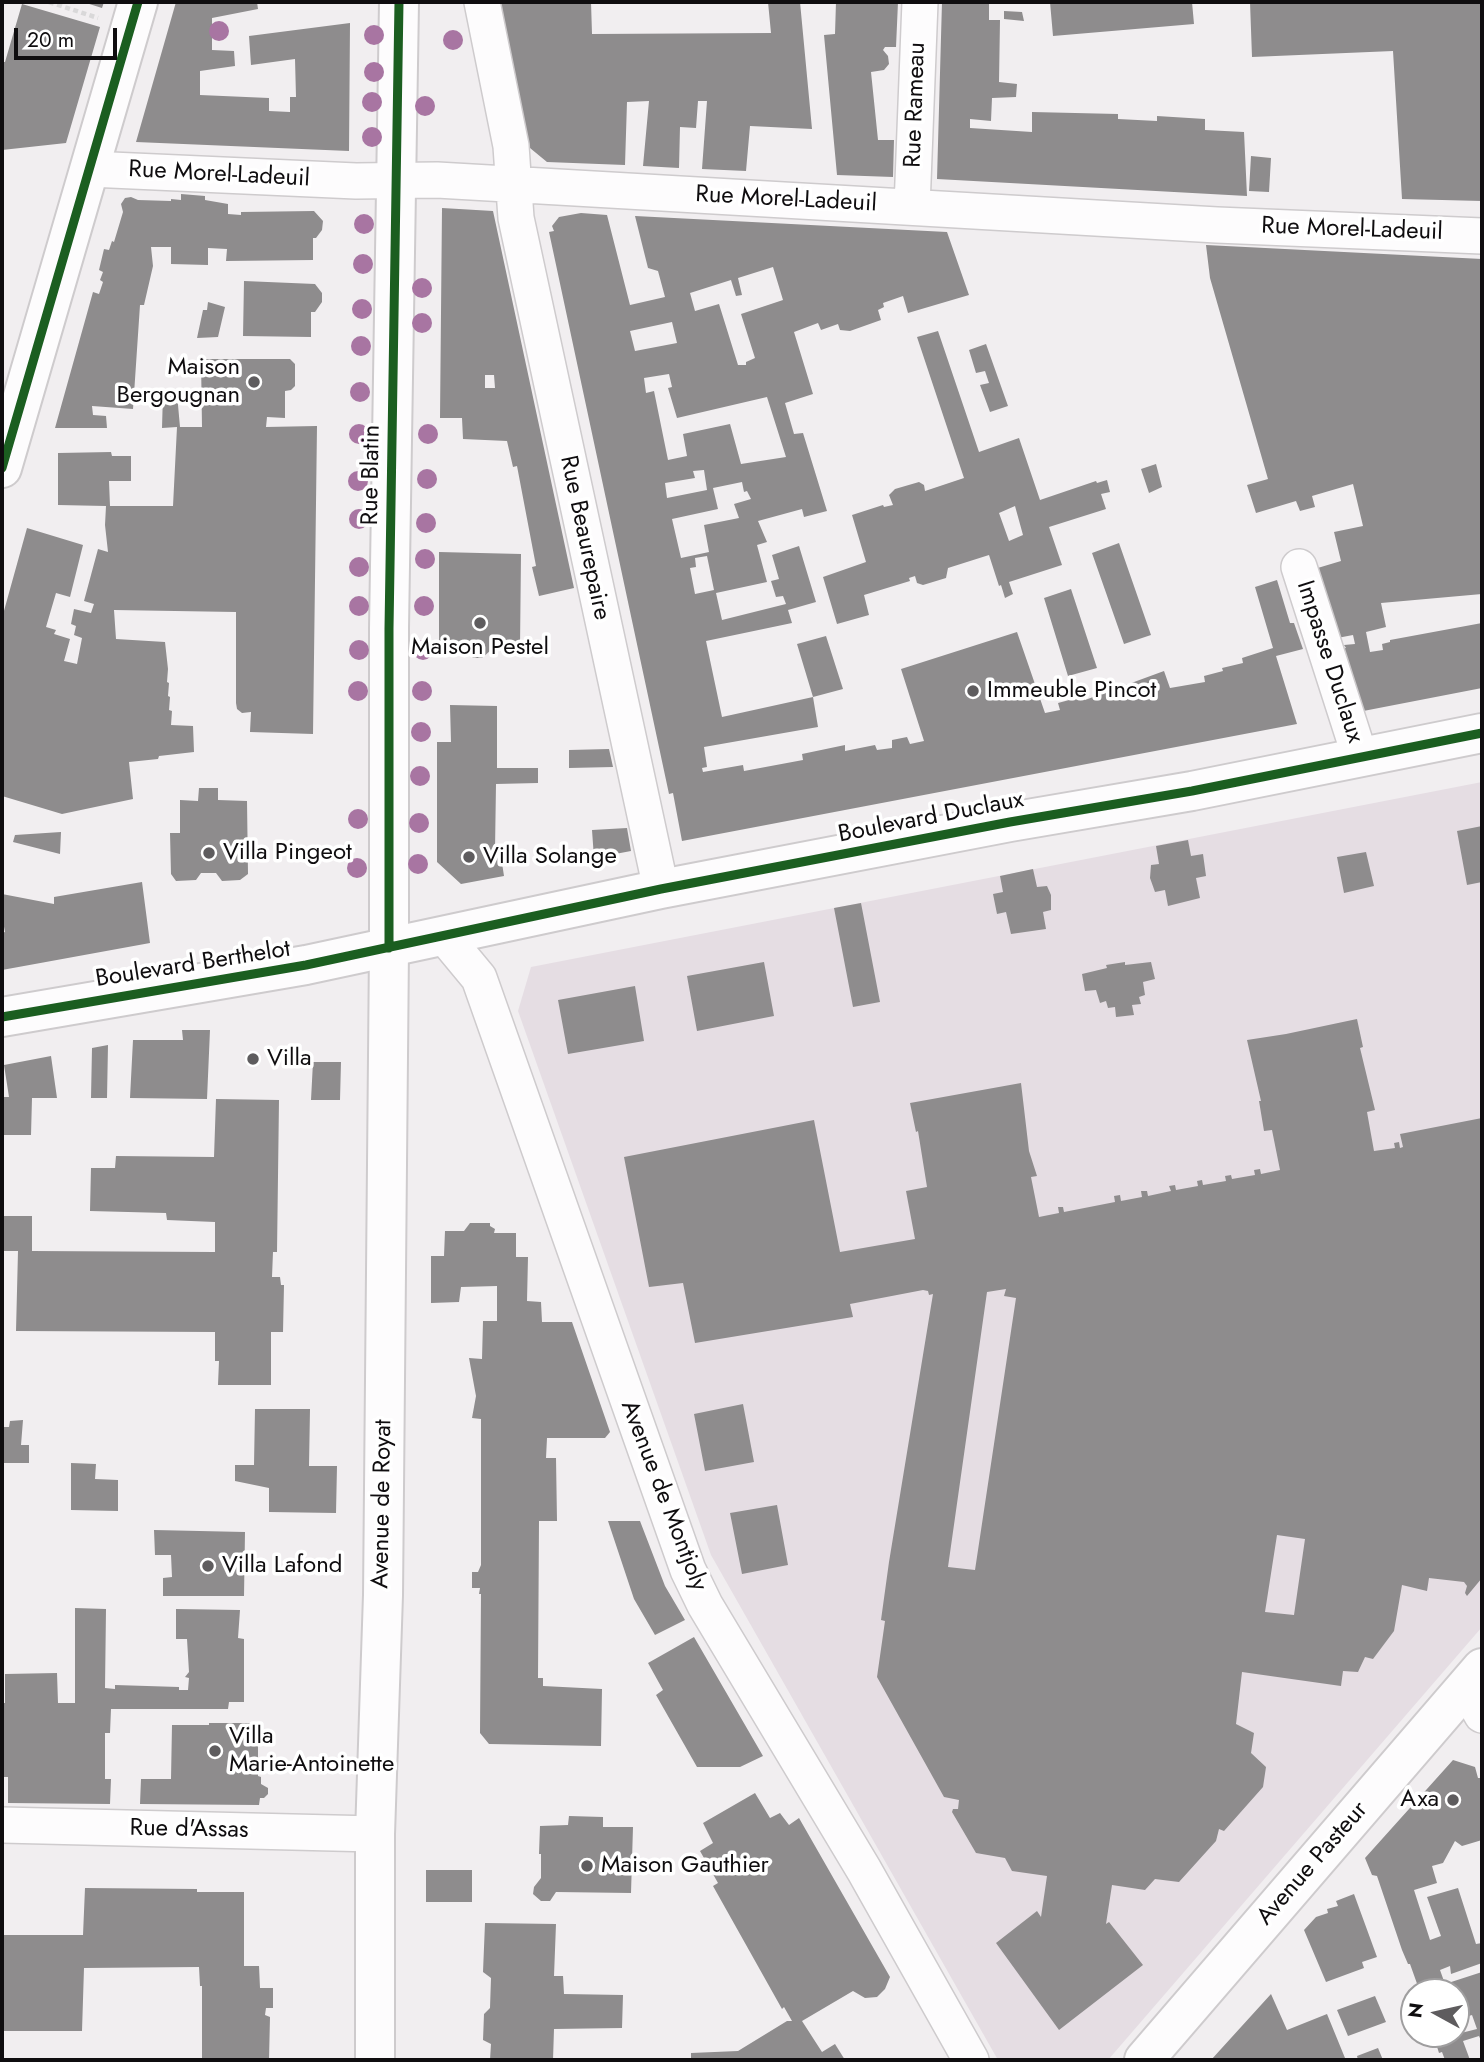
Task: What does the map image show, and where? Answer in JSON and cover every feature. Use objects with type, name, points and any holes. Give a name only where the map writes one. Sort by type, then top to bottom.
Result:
[{"type":"main road","name":"Rue Blatin","points":[[389,948],[389,628],[400,2]]},
{"type":"main road","points":[[2,468],[134,15]]},
{"type":"main road","name":"Boulevard Duclaux","points":[[389,948],[661,890],[1010,822],[1192,791],[1482,733]]},
{"type":"main road","name":"Boulevard Berthelot","points":[[2,1017],[306,965],[389,948]]},
{"type":"main road","name":"Avenue de Royat","points":[[375,2060],[375,1834],[383,1595],[389,948]]},
{"type":"main road","name":"Avenue Pasteur","points":[[1144,2060],[1477,1690]]},
{"type":"street","points":[[482,2],[511,146],[514,185]]},
{"type":"street","name":"Rue Rameau","points":[[912,207],[920,2]]},
{"type":"street","name":"Rue Morel-Ladeuil","points":[[89,169],[514,185],[1216,225],[1482,236]]},
{"type":"street","name":"Rue Beaurepaire","points":[[514,185],[516,218],[546,363],[661,890]]},
{"type":"street","name":"Impasse Duclaux","points":[[1299,567],[1360,757]]},
{"type":"street","name":"Avenue de Montjoly","points":[[446,937],[479,978],[688,1570],[705,1605],[864,1870],[971,2060]]},
{"type":"street","name":"Rue d'Assas","points":[[2,1825],[375,1834]]},
{"type":"path","points":[[49,2],[134,15]]},
{"type":"shaded area","points":[[1482,782],[1482,1627],[1108,2060],[998,2060],[711,1555],[518,1011],[531,967]]},
{"type":"building","points":[[83,2],[104,2],[102,8]]},
{"type":"building","points":[[176,2],[257,2],[258,9],[212,18],[212,50],[234,51],[235,66],[200,71],[200,95],[269,98],[269,111],[290,112],[290,97],[296,97],[295,59],[251,65],[249,36],[350,23],[349,151],[136,142]]},
{"type":"building","points":[[498,2],[591,2],[592,34],[771,33],[768,2],[800,2],[812,129],[750,126],[746,171],[702,169],[707,101],[698,101],[696,128],[680,127],[679,168],[643,166],[649,101],[627,102],[625,165],[547,162],[530,148]]},
{"type":"building","points":[[836,2],[898,2],[896,47],[885,47],[883,50],[888,56],[889,64],[884,70],[871,72],[878,140],[894,140],[893,177],[837,175],[824,35],[835,34]]},
{"type":"building","points":[[942,2],[989,2],[989,20],[1000,20],[999,82],[1017,84],[1016,97],[992,98],[991,121],[970,119],[970,128],[1032,132],[1032,112],[1118,114],[1118,119],[1157,121],[1157,116],[1205,119],[1205,130],[1244,132],[1247,196],[937,179]]},
{"type":"building","points":[[1050,2],[1192,2],[1194,24],[1053,36]]},
{"type":"building","points":[[1250,2],[1482,2],[1482,201],[1402,199],[1393,51],[1252,57]]},
{"type":"building","points":[[22,4],[100,27],[66,143],[2,150],[2,62],[5,62]]},
{"type":"building","points":[[1004,11],[1022,12],[1024,21],[1004,19]]},
{"type":"building","points":[[1251,156],[1271,158],[1269,192],[1249,191]]},
{"type":"building","points":[[181,194],[205,196],[205,200],[228,204],[228,214],[314,211],[323,221],[322,230],[313,238],[313,260],[226,261],[227,249],[208,248],[208,265],[171,264],[171,247],[151,247],[153,266],[144,305],[140,305],[133,409],[92,406],[93,415],[106,416],[107,428],[55,428],[93,292],[99,294],[103,282],[100,280],[103,272],[99,270],[104,249],[109,250],[112,241],[114,242],[123,212],[121,204],[125,198],[131,197],[138,200],[181,200]]},
{"type":"building","points":[[442,208],[493,211],[574,588],[539,596],[517,466],[513,467],[507,441],[463,439],[462,418],[440,418]],"holes":[[[485,375],[494,375],[495,388],[485,388]]]},
{"type":"building","points":[[581,213],[607,215],[630,305],[665,297],[658,271],[648,268],[635,216],[947,232],[969,295],[908,313],[903,296],[883,303],[884,307],[878,310],[881,320],[850,331],[840,330],[838,324],[821,330],[818,323],[794,332],[813,394],[785,403],[794,434],[803,433],[827,511],[804,517],[802,509],[758,521],[767,542],[757,545],[767,582],[716,593],[722,620],[786,604],[783,596],[776,597],[771,581],[779,579],[772,555],[799,546],[816,602],[788,610],[792,623],[706,641],[722,717],[813,697],[818,727],[704,747],[707,767],[702,768],[703,772],[743,765],[744,771],[803,760],[802,754],[845,745],[845,751],[875,745],[877,750],[892,748],[892,740],[907,737],[910,744],[924,741],[901,669],[1017,632],[1045,713],[1060,710],[1058,703],[1084,696],[1085,700],[1164,671],[1170,688],[1205,682],[1204,676],[1243,663],[1242,658],[1273,648],[1255,587],[1277,580],[1290,623],[1294,623],[1303,649],[1276,656],[1297,724],[682,841],[673,793],[669,794],[549,232],[554,231],[552,226],[559,217]],"holes":[[[773,267],[783,300],[741,314],[755,358],[746,362],[746,365],[738,365],[719,304],[695,311],[690,293],[731,280],[736,296],[742,295],[738,278]],[[672,322],[677,343],[635,351],[630,331]],[[669,374],[672,387],[668,388],[677,418],[767,397],[786,457],[741,464],[730,424],[683,434],[687,456],[668,460],[654,391],[646,393],[644,378]],[[704,470],[707,490],[667,498],[665,483],[695,478],[693,471]],[[742,482],[744,492],[747,491],[751,499],[734,504],[739,518],[704,525],[709,552],[681,558],[672,519],[718,509],[713,488]],[[707,556],[714,590],[695,594],[690,568],[696,567],[695,558]]]},
{"type":"building","points":[[1206,245],[1482,259],[1482,594],[1381,603],[1386,627],[1366,632],[1370,652],[1383,650],[1382,644],[1390,640],[1482,623],[1482,688],[1353,713],[1334,650],[1355,644],[1353,635],[1332,639],[1311,570],[1341,561],[1334,532],[1363,526],[1353,484],[1312,496],[1315,507],[1300,511],[1296,501],[1256,513],[1247,485],[1268,479],[1210,278]]},
{"type":"building","points":[[244,281],[315,284],[322,293],[322,302],[315,312],[311,312],[311,337],[243,336]]},
{"type":"building","points":[[208,302],[225,307],[218,337],[197,338],[203,310],[207,310]]},
{"type":"building","points":[[938,331],[979,452],[1019,438],[1040,500],[1096,481],[1107,480],[1110,492],[1101,494],[1106,509],[1049,527],[1062,565],[1009,582],[1013,594],[1005,598],[989,555],[948,568],[946,578],[923,585],[917,583],[915,576],[909,578],[910,581],[864,595],[869,615],[837,624],[823,577],[866,562],[852,515],[883,505],[893,505],[889,495],[895,489],[919,482],[924,485],[925,491],[964,478],[917,337]],"holes":[[[1015,506],[1023,535],[1009,541],[999,513]]]},
{"type":"building","points":[[986,344],[1008,406],[990,412],[980,385],[989,383],[985,371],[976,373],[969,350]]},
{"type":"building","points":[[201,359],[290,359],[295,364],[295,386],[285,391],[285,418],[267,417],[266,427],[317,426],[313,734],[250,732],[251,712],[242,713],[237,709],[236,703],[236,612],[114,610],[116,639],[165,642],[171,725],[193,726],[194,752],[129,762],[133,799],[62,814],[2,796],[2,618],[27,528],[83,545],[70,597],[56,593],[46,627],[56,630],[54,634],[70,639],[64,661],[77,664],[82,638],[74,635],[76,626],[71,624],[74,609],[91,613],[94,604],[84,601],[98,549],[108,552],[106,506],[58,505],[58,453],[111,452],[112,456],[131,456],[131,481],[109,481],[110,506],[173,506],[177,427],[162,428],[163,393],[177,394],[180,427],[202,427]]},
{"type":"building","points":[[1156,464],[1162,487],[1149,493],[1141,469]]},
{"type":"building","points":[[1119,543],[1151,635],[1124,644],[1092,553]]},
{"type":"building","points":[[439,552],[521,554],[520,647],[491,645],[491,650],[482,658],[473,658],[465,649],[465,644],[439,642]]},
{"type":"building","points":[[1071,589],[1097,668],[1068,676],[1044,598]]},
{"type":"building","points":[[826,636],[843,689],[813,697],[797,644]]},
{"type":"building","points":[[450,705],[497,706],[497,768],[538,768],[538,783],[496,784],[495,850],[500,850],[504,876],[461,884],[437,862],[437,742],[451,742]]},
{"type":"building","points":[[609,749],[613,767],[569,768],[569,750]]},
{"type":"building","name":"Villa Pingeot","points":[[199,788],[218,788],[218,800],[247,801],[248,874],[240,880],[222,881],[216,873],[201,873],[196,880],[176,881],[171,874],[170,833],[180,833],[180,800],[198,801]]},
{"type":"building","points":[[1482,826],[1482,882],[1467,885],[1457,831]]},
{"type":"building","points":[[627,828],[631,851],[594,858],[592,830]]},
{"type":"building","points":[[61,832],[60,854],[13,842],[15,835]]},
{"type":"building","points":[[1188,840],[1191,856],[1203,854],[1206,876],[1196,878],[1200,898],[1168,906],[1165,890],[1155,892],[1150,878],[1151,865],[1159,864],[1156,846]]},
{"type":"building","points":[[1366,852],[1374,886],[1344,893],[1337,857]]},
{"type":"building","points":[[1033,869],[1037,887],[1047,886],[1051,895],[1051,910],[1043,912],[1046,929],[1011,934],[1006,912],[997,914],[993,894],[1003,892],[1000,876]]},
{"type":"building","points":[[142,882],[150,943],[2,970],[2,933],[5,932],[2,894],[54,904],[54,897]]},
{"type":"building","points":[[861,903],[880,1002],[853,1007],[834,908]]},
{"type":"building","points":[[764,962],[774,1016],[697,1031],[687,976]]},
{"type":"building","points":[[1125,962],[1125,965],[1151,962],[1155,979],[1143,982],[1145,995],[1139,997],[1141,1004],[1132,1005],[1134,1015],[1116,1017],[1115,1007],[1108,1008],[1106,1001],[1100,1003],[1096,990],[1085,991],[1082,974],[1107,968],[1106,965]]},
{"type":"building","points":[[635,986],[644,1041],[568,1054],[558,1000]]},
{"type":"building","points":[[1357,1019],[1363,1047],[1360,1048],[1375,1110],[1367,1112],[1374,1151],[1395,1148],[1394,1143],[1399,1142],[1400,1148],[1403,1147],[1400,1134],[1482,1118],[1482,1578],[1467,1596],[1464,1582],[1429,1578],[1427,1591],[1402,1585],[1394,1631],[1373,1659],[1365,1657],[1358,1672],[1343,1671],[1341,1686],[1242,1672],[1236,1724],[1254,1733],[1251,1753],[1266,1767],[1263,1787],[1224,1831],[1219,1829],[1216,1841],[1179,1882],[1155,1879],[1145,1890],[1112,1885],[1106,1924],[1109,1922],[1143,1965],[1059,2030],[996,1943],[1037,1911],[1041,1917],[1047,1876],[1012,1871],[1005,1858],[976,1853],[952,1812],[953,1809],[958,1809],[959,1800],[944,1797],[877,1677],[885,1621],[881,1620],[889,1562],[933,1294],[929,1295],[928,1291],[923,1290],[850,1304],[853,1317],[695,1343],[683,1283],[649,1287],[624,1157],[814,1120],[840,1252],[915,1239],[906,1191],[927,1187],[918,1131],[916,1132],[910,1103],[1021,1083],[1029,1151],[1037,1176],[1031,1177],[1039,1217],[1059,1213],[1058,1207],[1063,1207],[1064,1212],[1115,1202],[1114,1196],[1120,1195],[1121,1201],[1142,1197],[1141,1191],[1147,1191],[1148,1196],[1171,1191],[1169,1186],[1175,1185],[1176,1190],[1198,1186],[1197,1181],[1202,1180],[1203,1185],[1226,1181],[1225,1176],[1231,1175],[1232,1179],[1255,1175],[1254,1170],[1260,1169],[1261,1174],[1280,1170],[1272,1130],[1264,1131],[1261,1101],[1247,1040]],"holes":[[[1006,1289],[1004,1296],[1016,1298],[975,1570],[948,1567],[987,1292]],[[1277,1535],[1305,1539],[1294,1615],[1265,1612]]]},
{"type":"building","points":[[182,1030],[210,1030],[207,1099],[130,1098],[133,1040],[183,1040]]},
{"type":"building","points":[[108,1045],[107,1098],[91,1098],[92,1048]]},
{"type":"building","points":[[51,1056],[57,1098],[32,1098],[31,1135],[2,1135],[2,1097],[9,1097],[4,1065]]},
{"type":"building","points":[[313,1062],[341,1062],[340,1100],[311,1100]]},
{"type":"building","points":[[216,1099],[279,1100],[277,1252],[273,1252],[272,1277],[280,1277],[281,1285],[284,1285],[283,1332],[271,1332],[271,1385],[218,1385],[219,1361],[215,1361],[215,1332],[16,1331],[18,1251],[2,1251],[2,1216],[32,1216],[32,1251],[215,1252],[215,1222],[167,1220],[166,1213],[90,1211],[91,1168],[115,1168],[116,1156],[214,1157]]},
{"type":"building","points":[[470,1223],[490,1223],[495,1229],[494,1233],[516,1233],[516,1257],[528,1257],[527,1301],[541,1302],[542,1322],[572,1322],[610,1432],[605,1438],[547,1438],[546,1458],[556,1458],[557,1521],[539,1521],[538,1678],[543,1678],[543,1686],[602,1689],[601,1746],[489,1744],[480,1733],[481,1594],[480,1588],[472,1588],[472,1572],[478,1572],[481,1565],[481,1419],[472,1418],[476,1396],[469,1358],[482,1359],[483,1321],[497,1321],[497,1286],[461,1287],[459,1302],[431,1303],[431,1256],[444,1256],[445,1231],[464,1231]]},
{"type":"building","points":[[743,1404],[754,1462],[705,1471],[694,1414]]},
{"type":"building","points":[[255,1409],[310,1409],[309,1466],[337,1466],[336,1513],[269,1512],[269,1488],[235,1481],[235,1465],[254,1465]]},
{"type":"building","points":[[23,1420],[21,1445],[29,1445],[29,1463],[2,1463],[2,1427],[9,1427],[10,1421]]},
{"type":"building","points":[[71,1463],[96,1464],[95,1479],[118,1480],[118,1511],[71,1510]]},
{"type":"building","points":[[777,1505],[788,1565],[742,1574],[730,1513]]},
{"type":"building","points":[[608,1521],[640,1521],[665,1586],[685,1620],[655,1635],[634,1599]]},
{"type":"building","name":"Villa Lafond","points":[[154,1530],[245,1532],[244,1596],[163,1596],[163,1578],[172,1577],[171,1555],[155,1555]]},
{"type":"building","points":[[75,1608],[106,1609],[105,1688],[115,1689],[115,1685],[179,1687],[179,1690],[188,1690],[189,1678],[185,1677],[189,1672],[187,1639],[176,1639],[176,1609],[240,1610],[238,1638],[244,1639],[244,1702],[229,1702],[228,1709],[111,1709],[110,1733],[105,1733],[105,1779],[111,1779],[110,1804],[8,1803],[8,1777],[2,1777],[2,1703],[5,1703],[5,1674],[57,1673],[58,1703],[75,1703]]},
{"type":"building","points":[[694,1637],[763,1756],[740,1767],[697,1767],[656,1695],[663,1690],[648,1663]]},
{"type":"building","name":"Villa Marie-Antoinette","points":[[258,1723],[258,1776],[261,1777],[261,1784],[268,1788],[268,1794],[260,1798],[259,1805],[140,1804],[141,1779],[171,1779],[172,1725]]},
{"type":"building","points":[[1453,1760],[1475,1767],[1478,1778],[1482,1778],[1482,1840],[1462,1846],[1455,1841],[1443,1863],[1432,1866],[1437,1883],[1414,1890],[1430,1940],[1441,1936],[1427,1897],[1458,1888],[1476,1944],[1482,1943],[1482,1963],[1451,1974],[1450,1966],[1440,1970],[1443,1978],[1415,1978],[1402,1950],[1377,1876],[1372,1875],[1365,1858]]},
{"type":"building","points":[[755,1793],[770,1818],[780,1813],[789,1825],[799,1818],[890,1977],[885,1989],[877,1997],[865,1998],[853,1991],[802,2021],[822,2052],[835,2044],[845,2060],[691,2060],[691,2053],[738,2051],[787,2021],[792,2021],[784,2007],[782,2009],[713,1886],[718,1883],[700,1851],[713,1843],[703,1823]]},
{"type":"building","name":"Maison Gauthier","points":[[569,1816],[603,1817],[603,1827],[633,1827],[631,1893],[556,1892],[550,1901],[541,1901],[533,1894],[534,1887],[541,1878],[540,1826],[568,1825]]},
{"type":"building","points":[[426,1870],[472,1870],[472,1902],[426,1902]]},
{"type":"building","points":[[85,1888],[244,1892],[244,1966],[259,1966],[260,1988],[273,1988],[273,2008],[266,2008],[265,2015],[270,2017],[269,2060],[202,2060],[202,1986],[199,1967],[84,1968],[82,2031],[2,2031],[2,1935],[83,1935]]},
{"type":"building","points":[[1354,1894],[1377,1957],[1362,1962],[1364,1968],[1326,1982],[1304,1930],[1316,1917],[1328,1913],[1327,1909],[1338,1906],[1336,1901]]},
{"type":"building","points":[[485,1923],[556,1924],[554,1976],[563,1976],[564,1994],[623,1995],[622,2028],[554,2029],[553,2060],[490,2060],[491,2044],[483,2040],[484,2014],[490,2008],[491,1978],[483,1972]]},
{"type":"building","points":[[1482,1972],[1482,2043],[1479,2036],[1470,2039],[1470,2031],[1477,2029],[1472,2015],[1470,1978],[1464,1978]]},
{"type":"building","points":[[1271,1994],[1287,2030],[1327,2014],[1345,2058],[1211,2060]]},
{"type":"building","points":[[1375,1996],[1386,2022],[1348,2036],[1337,2010]]},
{"type":"building","points":[[1378,2048],[1383,2060],[1358,2060],[1357,2056]]},
{"type":"building","points":[[1437,2048],[1466,2048],[1470,2060],[1445,2060],[1442,2052],[1439,2053]]},
{"type":"cycle path","points":[[2,468],[138,2]]},
{"type":"cycle path","points":[[389,948],[389,628],[399,2]]},
{"type":"cycle path","points":[[2,1017],[306,965],[661,889],[1010,822],[1192,791],[1482,733]]},
{"type":"place","name":"Maison Bergougnan","points":[[254,382]]},
{"type":"place","name":"Maison Pestel","points":[[480,623]]},
{"type":"place","name":"Immeuble Pincot","points":[[973,691]]},
{"type":"place","name":"Villa Pingeot","points":[[209,853]]},
{"type":"place","name":"Villa Solange","points":[[469,857]]},
{"type":"place","name":"Villa","points":[[253,1059]]},
{"type":"place","name":"Villa Lafond","points":[[208,1566]]},
{"type":"place","name":"Villa Marie-Antoinette","points":[[215,1751]]},
{"type":"place","name":"Axa","points":[[1453,1800]]},
{"type":"place","name":"Maison Gauthier","points":[[587,1866]]}]
